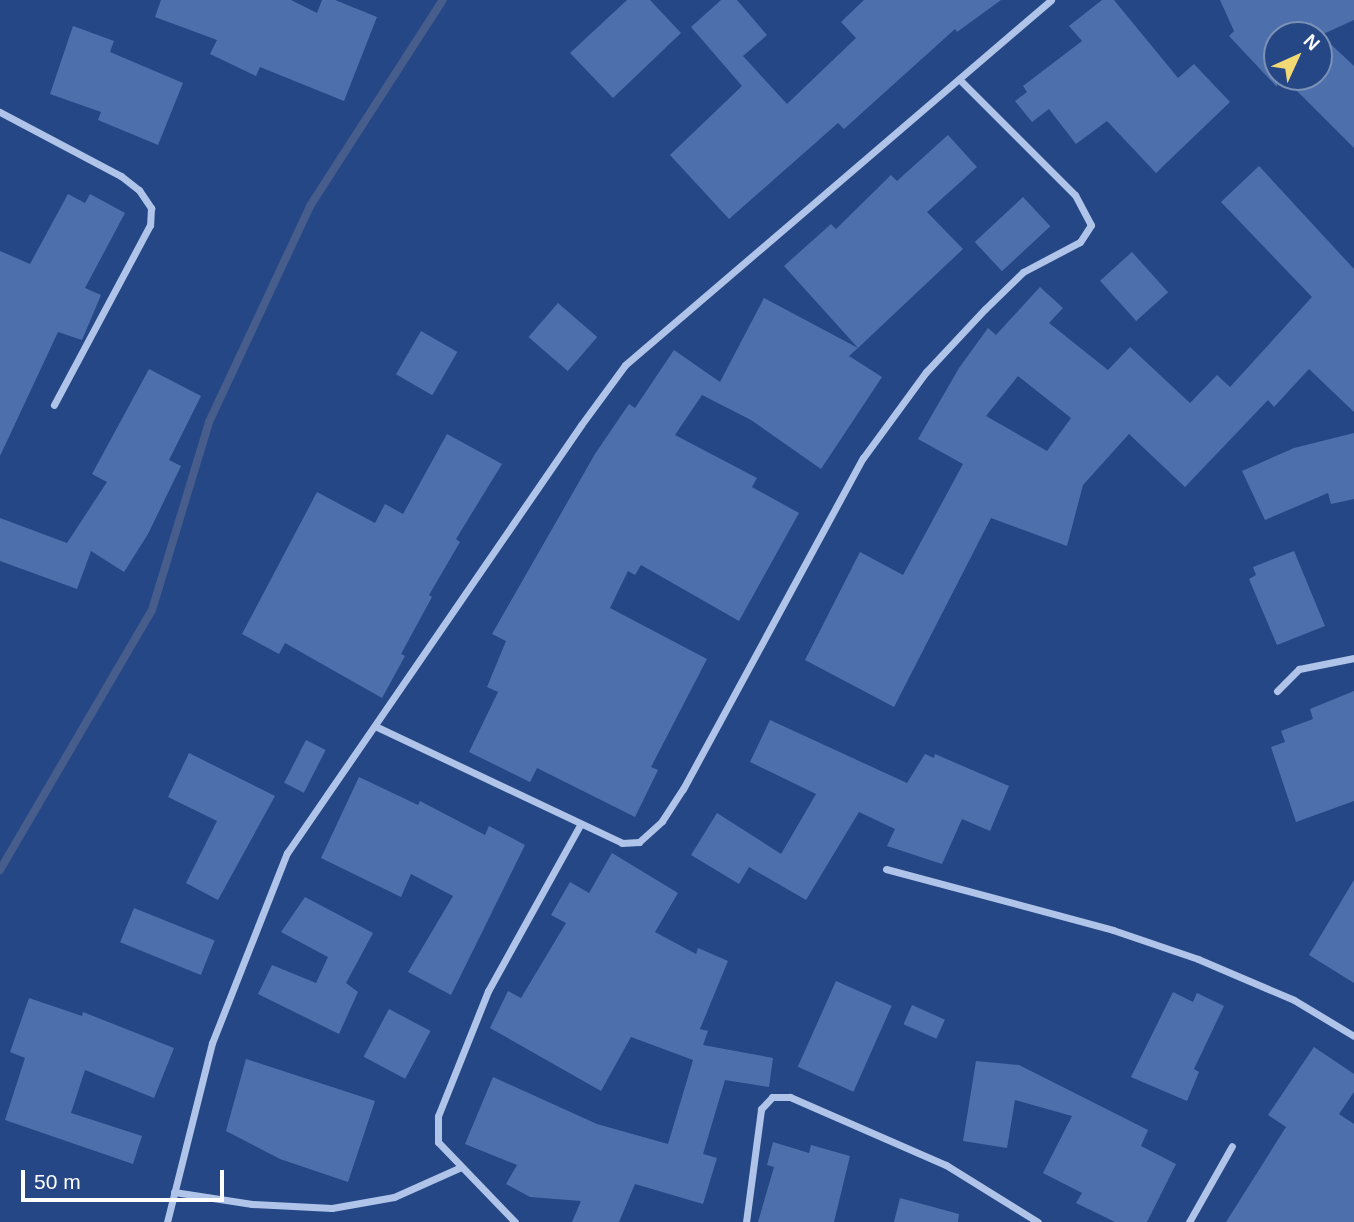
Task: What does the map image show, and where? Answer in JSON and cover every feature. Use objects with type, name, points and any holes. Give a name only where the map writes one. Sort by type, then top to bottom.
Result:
[{"type":"street","points":[[167,1222],[212,1043],[287,853],[625,365],[728,272],[960,80],[1051,0]]},
{"type":"street","points":[[375,726],[622,843],[639,842],[662,821],[690,778],[863,458],[926,372],[994,300],[1023,272],[1080,242],[1091,225],[1075,195],[960,80]]},
{"type":"street","points":[[0,112],[121,176],[139,190],[151,208],[150,225],[54,405]]},
{"type":"street","points":[[1278,691],[1299,669],[1354,658]]},
{"type":"street","points":[[515,1222],[438,1142],[440,1100],[488,991],[580,825]]},
{"type":"street","points":[[886,869],[1113,930],[1185,955],[1263,985],[1354,1036]]},
{"type":"street","points":[[746,1222],[761,1109],[772,1097],[790,1097],[946,1166],[1038,1222]]},
{"type":"street","points":[[1189,1222],[1232,1146]]},
{"type":"street","points":[[174,1192],[252,1204],[332,1208],[394,1197],[461,1167]]},
{"type":"building","points":[[161,0],[291,0],[317,13],[322,0],[335,0],[377,17],[344,101],[260,67],[256,76],[210,54],[217,40],[155,17]]},
{"type":"building","points":[[627,0],[650,0],[681,33],[613,98],[570,53]]},
{"type":"building","points":[[721,0],[737,0],[767,35],[743,56],[787,104],[856,38],[841,22],[864,0],[1001,0],[957,32],[955,29],[844,129],[838,123],[729,219],[670,155],[742,86],[691,27]]},
{"type":"building","points":[[1102,0],[1114,0],[1178,78],[1194,64],[1230,102],[1156,173],[1107,121],[1076,144],[1049,109],[1032,122],[1015,101],[1027,92],[1023,86],[1082,41],[1069,26]]},
{"type":"building","points":[[1220,0],[1354,0],[1354,20],[1333,30],[1333,21],[1263,21],[1263,72],[1229,36],[1234,31]]},
{"type":"building","points":[[73,26],[114,41],[110,52],[183,83],[158,145],[98,120],[101,112],[50,94]]},
{"type":"building","points":[[1333,46],[1354,66],[1354,148],[1297,91],[1333,91]]},
{"type":"building","points":[[948,135],[977,167],[927,212],[963,249],[858,348],[784,266],[831,224],[836,229],[891,175],[897,181]]},
{"type":"building","points":[[1259,166],[1354,269],[1354,412],[1309,369],[1274,407],[1268,400],[1185,487],[1129,434],[1083,485],[1067,546],[991,518],[894,707],[805,660],[860,552],[903,575],[963,464],[918,439],[959,368],[988,328],[996,335],[1040,287],[1063,308],[1049,323],[1108,370],[1130,347],[1190,403],[1217,375],[1230,387],[1312,297],[1221,202]],"holes":[[[1018,376],[1071,418],[1047,451],[986,416]]]},
{"type":"building","points":[[68,194],[85,203],[90,194],[125,213],[85,288],[101,295],[82,340],[58,332],[0,456],[0,251],[30,264]]},
{"type":"building","points":[[1023,197],[1050,226],[1002,271],[975,242]]},
{"type":"building","points":[[1132,252],[1168,292],[1136,321],[1100,281]]},
{"type":"building","points":[[764,298],[858,348],[849,356],[882,377],[821,469],[751,420],[702,395],[675,435],[757,478],[752,487],[799,513],[739,621],[641,565],[635,575],[628,571],[610,608],[707,659],[651,767],[658,770],[635,817],[537,768],[530,782],[469,752],[498,692],[487,687],[506,641],[492,634],[595,454],[629,404],[635,408],[674,350],[720,382]]},
{"type":"building","points":[[558,303],[597,337],[568,371],[528,337]]},
{"type":"building","points":[[421,331],[457,352],[432,395],[396,374]]},
{"type":"building","points":[[149,369],[201,396],[169,460],[181,466],[148,534],[124,572],[91,551],[77,589],[0,561],[0,518],[67,543],[107,482],[92,474]]},
{"type":"building","points":[[1354,433],[1354,499],[1331,504],[1328,493],[1265,520],[1242,471],[1294,448]]},
{"type":"building","points":[[447,434],[502,464],[456,539],[460,542],[429,595],[432,597],[401,654],[405,656],[382,698],[285,643],[279,654],[242,634],[317,492],[375,523],[385,504],[403,514]]},
{"type":"building","points":[[1294,551],[1325,626],[1277,645],[1249,579],[1256,575],[1253,567]]},
{"type":"building","points":[[1354,691],[1354,801],[1296,822],[1271,747],[1285,742],[1281,731],[1313,719],[1310,709]]},
{"type":"building","points":[[770,720],[907,783],[925,754],[934,758],[935,754],[1009,786],[990,831],[962,819],[942,864],[887,846],[895,829],[859,812],[806,900],[749,867],[739,884],[691,855],[717,813],[781,854],[816,794],[750,762]]},
{"type":"building","points":[[306,740],[326,750],[304,793],[284,783]]},
{"type":"building","points":[[189,753],[275,796],[218,900],[186,883],[217,821],[168,797]]},
{"type":"building","points":[[359,777],[418,805],[420,801],[485,835],[489,826],[525,845],[451,995],[408,972],[453,896],[411,874],[401,897],[321,858]]},
{"type":"building","points":[[612,853],[678,893],[655,932],[696,954],[698,948],[728,961],[700,1029],[708,1031],[703,1045],[773,1058],[769,1087],[725,1080],[703,1154],[717,1158],[703,1204],[635,1184],[619,1222],[572,1222],[581,1201],[530,1197],[506,1184],[517,1165],[465,1144],[493,1077],[597,1124],[668,1144],[693,1060],[631,1037],[601,1091],[490,1028],[508,991],[521,998],[566,923],[551,915],[570,882],[589,893]]},
{"type":"building","points":[[1354,880],[1354,983],[1309,955]]},
{"type":"building","points":[[305,897],[373,933],[346,983],[358,992],[339,1034],[258,994],[272,965],[316,983],[328,957],[281,932]]},
{"type":"building","points":[[134,908],[215,941],[201,975],[120,942]]},
{"type":"building","points":[[836,981],[892,1006],[853,1092],[798,1067]]},
{"type":"building","points":[[1173,992],[1193,1002],[1197,993],[1224,1006],[1194,1069],[1199,1072],[1187,1101],[1131,1077]]},
{"type":"building","points":[[29,998],[82,1016],[83,1012],[174,1048],[154,1098],[85,1070],[71,1113],[142,1136],[133,1164],[5,1120],[25,1058],[10,1052]]},
{"type":"building","points":[[912,1005],[945,1020],[936,1039],[903,1024]]},
{"type":"building","points":[[389,1009],[430,1031],[405,1079],[364,1057]]},
{"type":"building","points":[[1314,1047],[1354,1074],[1354,1092],[1339,1114],[1354,1124],[1354,1222],[1226,1222],[1286,1127],[1268,1115]]},
{"type":"building","points":[[246,1059],[375,1101],[348,1182],[280,1159],[226,1131]]},
{"type":"building","points":[[976,1061],[1019,1065],[1148,1130],[1141,1146],[1176,1164],[1147,1222],[1115,1222],[1076,1203],[1082,1193],[1043,1173],[1072,1116],[1015,1100],[1007,1148],[963,1141]]},
{"type":"building","points":[[773,1142],[809,1153],[811,1145],[850,1156],[834,1222],[758,1222],[774,1167],[767,1165]]},
{"type":"building","points":[[900,1198],[959,1214],[958,1222],[894,1222]]},
{"type":"waterway","points":[[0,870],[152,610],[209,422],[310,206],[443,0]]}]
